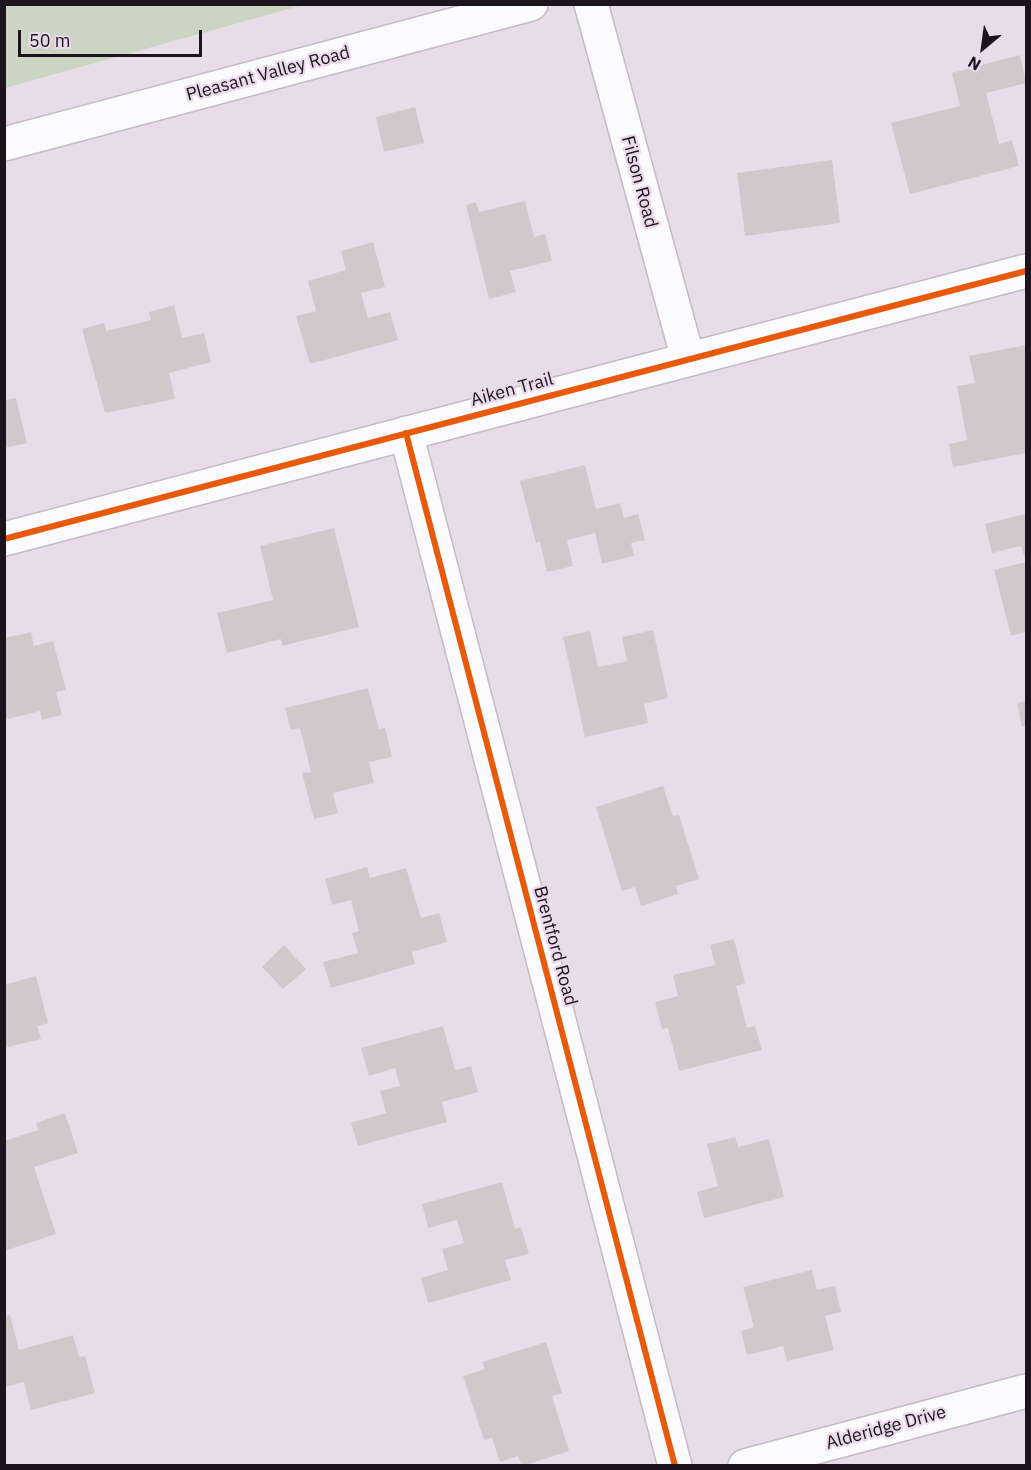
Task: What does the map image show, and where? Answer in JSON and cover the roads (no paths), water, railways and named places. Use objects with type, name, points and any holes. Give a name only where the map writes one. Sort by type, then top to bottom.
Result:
[{"type":"street","name":"Pleasant Valley Road","points":[[4,144],[531,4]]},
{"type":"street","name":"Filson Road","points":[[591,4],[688,359]]},
{"type":"street","name":"Aiken Trail","points":[[4,539],[1026,271]]},
{"type":"street","name":"Brentford Road","points":[[406,434],[675,1466]]},
{"type":"street","name":"Alderidge Drive","points":[[745,1466],[1026,1391]]}]
